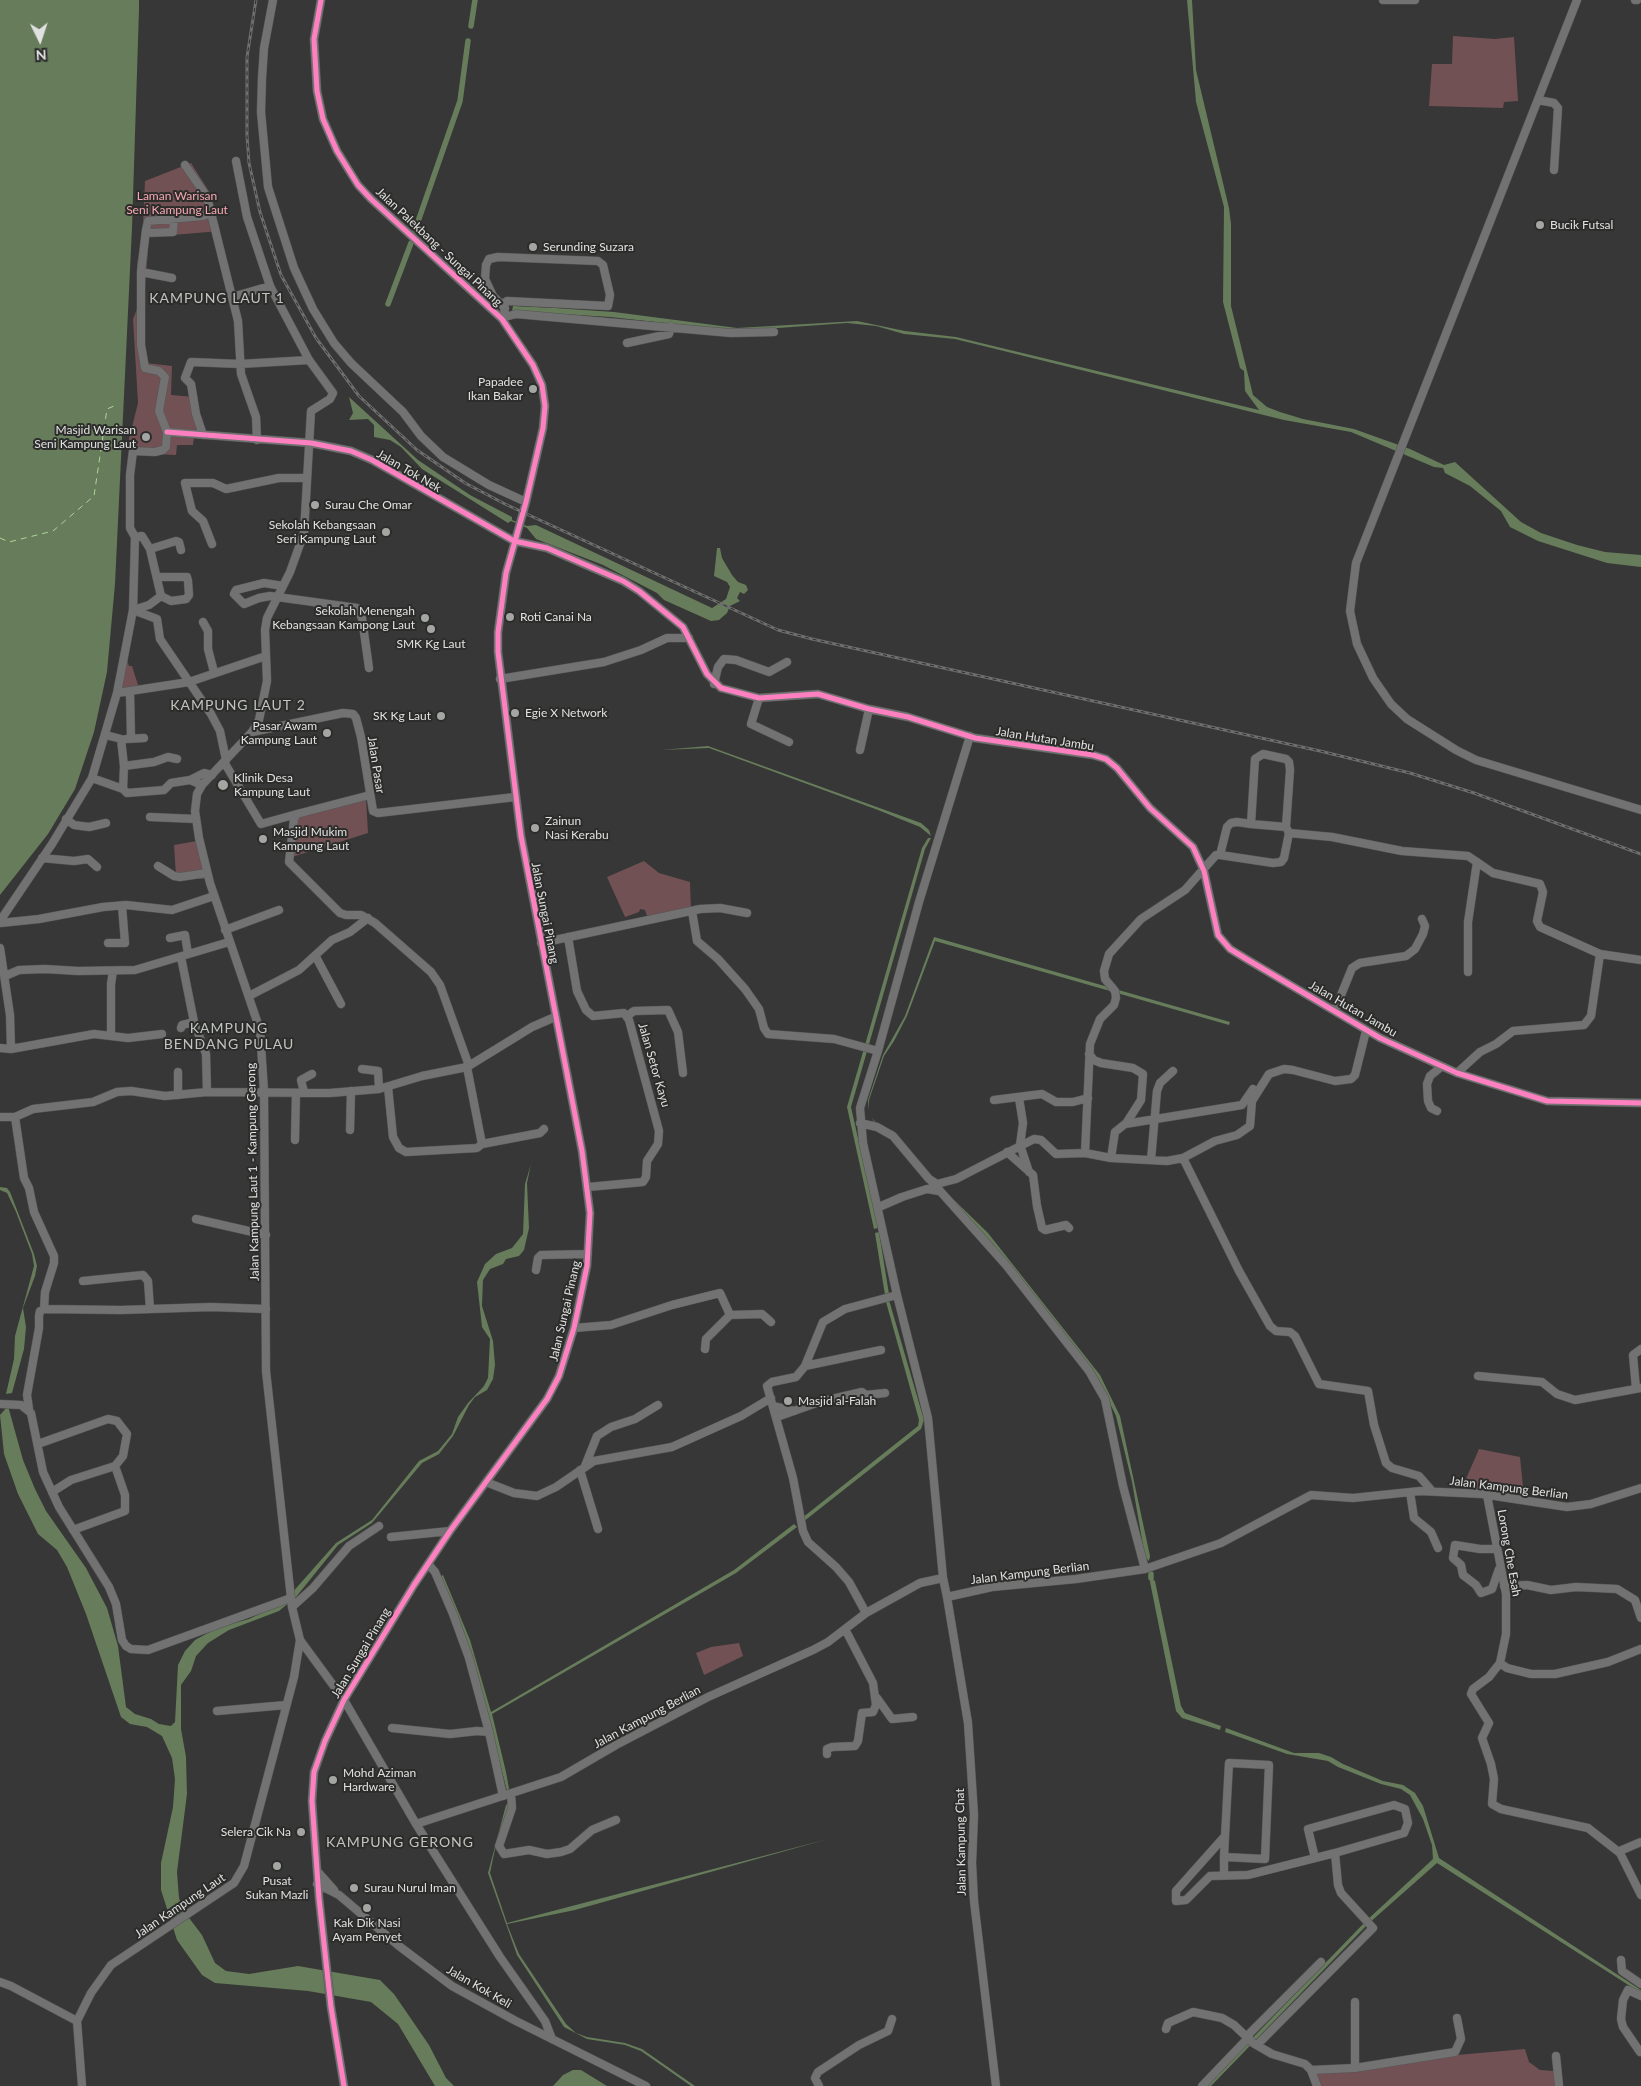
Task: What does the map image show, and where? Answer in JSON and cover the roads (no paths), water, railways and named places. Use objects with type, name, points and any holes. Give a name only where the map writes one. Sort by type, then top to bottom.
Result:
[{"type":"street","points":[[273,0],[264,48],[261,112],[268,187],[294,268],[313,309],[334,344],[351,363],[403,412],[420,436],[443,458],[525,505]]},
{"type":"street","name":"Jalan Palekbang - Sungai Pinang","points":[[320,0],[314,39],[317,91],[323,119],[337,151],[358,185],[371,199],[503,318],[533,365],[544,395],[542,428],[525,505]]},
{"type":"street","points":[[1383,0],[1415,0]]},
{"type":"street","points":[[1577,0],[1356,563],[1351,587],[1350,611],[1362,659],[1380,691],[1407,719],[1456,750],[1476,760],[1641,810]]},
{"type":"street","points":[[1538,100],[1554,103],[1558,108],[1554,170]]},
{"type":"street","points":[[190,780],[202,785],[252,732],[259,720],[267,674],[267,618],[296,558],[304,533],[306,478],[311,443],[312,411],[330,398],[333,393],[309,360],[270,286],[247,217],[236,161]]},
{"type":"street","points":[[185,164],[207,197],[238,322],[240,364],[256,416],[257,440]]},
{"type":"street","points":[[0,922],[92,778],[118,694],[133,610],[135,537],[130,528],[130,475],[133,451],[164,450],[167,432],[159,411],[165,377],[159,372],[145,368],[143,364],[140,324],[141,272],[148,221],[211,213]]},
{"type":"street","points":[[146,233],[173,232],[174,219]]},
{"type":"street","points":[[504,308],[493,296],[485,279],[487,260],[492,257],[598,261],[603,264],[611,302],[608,306],[510,301],[505,302],[503,318],[516,314],[671,326],[731,333],[774,332]]},
{"type":"street","points":[[141,272],[172,278]]},
{"type":"street","points":[[470,288],[485,279]]},
{"type":"street","points":[[232,296],[270,286]]},
{"type":"street","points":[[627,343],[667,334],[671,331],[671,326]]},
{"type":"street","points":[[203,435],[196,414],[191,384],[185,378],[191,362],[240,364],[309,360]]},
{"type":"street","name":"Jalan Tok Nek","points":[[167,432],[311,443],[351,451],[372,460],[514,541]]},
{"type":"street","points":[[212,544],[203,521],[192,511],[185,483],[213,483],[226,488],[279,478],[306,478]]},
{"type":"street","name":"Jalan Sungai Pinang","points":[[344,2086],[325,1959],[313,1829],[312,1782],[324,1740],[344,1700],[428,1564],[547,1399],[559,1376],[574,1328],[588,1254],[590,1228],[588,1187],[515,798],[500,679],[498,632],[506,573],[525,505]]},
{"type":"street","points":[[135,537],[142,536],[150,548],[161,596]]},
{"type":"street","points":[[150,548],[176,541],[179,542],[181,550]]},
{"type":"street","points":[[514,541],[547,548],[623,581],[648,597],[676,621],[689,638],[714,684]]},
{"type":"street","points":[[158,577],[187,577],[188,580],[189,595],[186,599],[171,601],[161,596]]},
{"type":"street","points":[[283,586],[264,584],[234,592],[244,604],[259,598],[278,596],[357,608],[362,618],[369,668]]},
{"type":"street","points":[[133,610],[149,605],[161,596]]},
{"type":"street","points":[[133,610],[157,619],[160,639],[220,731],[225,761],[261,824],[370,795]]},
{"type":"street","points":[[203,622],[208,631],[208,648],[214,672]]},
{"type":"street","points":[[500,679],[604,662],[641,650],[666,638],[689,638]]},
{"type":"street","points":[[118,694],[189,682],[266,656]]},
{"type":"street","points":[[714,684],[718,667],[724,659],[736,660],[769,672],[787,662]]},
{"type":"street","name":"Jalan Hutan Jambu","points":[[714,684],[721,688],[759,698],[818,694],[869,709],[908,716],[970,736],[1093,755],[1106,759],[1117,768],[1150,808],[1193,847],[1204,871],[1215,925],[1223,942],[1248,960],[1335,1010],[1366,1031],[1457,1073],[1548,1101],[1641,1102]]},
{"type":"street","points":[[130,692],[131,738]]},
{"type":"street","points":[[759,698],[751,724],[789,742]]},
{"type":"street","points":[[860,750],[869,709]]},
{"type":"street","name":"Jalan Pasar","points":[[252,732],[343,713],[353,714],[356,718],[360,737],[373,811],[378,813],[515,798]]},
{"type":"street","points":[[106,735],[121,739],[144,738]]},
{"type":"street","points":[[947,1597],[943,1578],[928,1418],[897,1295],[860,1123],[861,1102],[878,1051],[919,902],[970,736]]},
{"type":"street","points":[[121,739],[124,766],[123,789]]},
{"type":"street","points":[[1085,1153],[1089,1054],[1094,1030],[1103,1014],[1114,1005],[1116,994],[1105,979],[1104,971],[1109,954],[1141,920],[1185,890],[1204,871],[1216,855],[1273,863],[1281,862],[1284,858],[1288,830],[1289,762],[1286,759],[1263,754],[1255,759],[1251,824]]},
{"type":"street","points":[[124,766],[154,762],[168,757],[177,759]]},
{"type":"street","points":[[92,778],[123,789],[127,794],[164,790],[171,783],[190,780],[204,773],[212,775]]},
{"type":"street","name":"Jalan Kampung Laut 1 - Kampung Gerong","points":[[202,785],[197,794],[196,819],[207,873],[260,1030],[264,1091],[268,1386],[291,1603],[300,1640],[344,1700],[416,1824],[500,1957],[532,1999],[550,2030],[552,2039]]},
{"type":"street","points":[[297,814],[294,819],[289,862],[340,913],[368,918],[431,972],[440,985],[468,1063],[482,1144]]},
{"type":"street","points":[[150,817],[196,819]]},
{"type":"street","points":[[66,819],[74,825],[89,827],[106,823]]},
{"type":"street","points":[[1220,855],[1227,827],[1230,823],[1251,824],[1332,837],[1402,851],[1461,855],[1477,862],[1493,873],[1540,884],[1543,892],[1537,921],[1540,927],[1600,954],[1641,960]]},
{"type":"street","points":[[42,858],[74,861],[88,859],[97,867]]},
{"type":"street","points":[[1468,972],[1468,922],[1477,862]]},
{"type":"street","points":[[158,866],[180,878],[207,873]]},
{"type":"street","points":[[0,922],[48,918],[103,907],[122,906],[172,910],[214,896]]},
{"type":"street","points":[[108,943],[125,943],[122,906]]},
{"type":"street","points":[[541,943],[626,923],[692,911],[720,908],[747,913]]},
{"type":"street","points":[[225,930],[279,910]]},
{"type":"street","points":[[692,911],[697,941],[718,959],[745,988],[759,1009],[764,1028],[768,1034],[834,1039],[878,1051]]},
{"type":"street","points":[[249,996],[299,970],[316,957],[332,940],[350,932],[368,918]]},
{"type":"street","points":[[1335,1010],[1352,968],[1360,963],[1406,956],[1415,949],[1423,934],[1425,926],[1422,919]]},
{"type":"street","points":[[170,938],[185,935],[185,955],[194,1022],[206,1054],[207,1092]]},
{"type":"street","name":"Jalan Setor Kayu","points":[[568,938],[577,991],[586,1010],[593,1016],[624,1013],[628,1016],[657,1121],[658,1144],[647,1162],[646,1177],[643,1182],[588,1187]]},
{"type":"street","points":[[5,976],[19,970],[135,970],[229,942]]},
{"type":"street","points":[[0,948],[10,1015],[12,1048]]},
{"type":"street","points":[[1457,1073],[1485,1049],[1496,1044],[1512,1031],[1584,1025],[1591,1016],[1600,954]]},
{"type":"street","points":[[316,957],[341,1004]]},
{"type":"street","points":[[111,1035],[110,984],[113,971]]},
{"type":"street","points":[[628,1016],[634,1011],[668,1010],[678,1032],[684,1073]]},
{"type":"street","points":[[0,1117],[15,1117],[33,1109],[93,1102],[117,1092],[131,1091],[165,1096],[207,1092],[264,1091],[300,1093],[384,1088],[422,1076],[467,1066],[532,1027],[555,1017]]},
{"type":"street","points":[[181,1028],[182,1025],[194,1022]]},
{"type":"street","points":[[1127,1122],[1242,1105],[1254,1088],[1268,1074],[1276,1071],[1293,1070],[1335,1081],[1351,1079],[1355,1076],[1366,1031]]},
{"type":"street","points":[[0,1048],[12,1048],[94,1034],[128,1038],[162,1034]]},
{"type":"street","points":[[1089,1054],[1094,1060],[1101,1063],[1133,1068],[1143,1074],[1141,1100],[1127,1122],[1116,1132],[1111,1158]]},
{"type":"street","points":[[1437,1111],[1431,1108],[1428,1101],[1426,1084],[1430,1076],[1441,1067]]},
{"type":"street","points":[[362,1069],[378,1071],[384,1088],[393,1137],[402,1150],[476,1148],[482,1144],[540,1133],[544,1129]]},
{"type":"street","points":[[1151,1160],[1153,1119],[1160,1083],[1173,1071]]},
{"type":"street","points":[[178,1072],[178,1094]]},
{"type":"street","points":[[295,1140],[302,1080],[312,1074]]},
{"type":"street","points":[[878,1207],[985,1165],[1020,1145],[1038,1139],[1056,1154],[1085,1153],[1111,1158],[1151,1160],[1183,1158],[1215,1141],[1237,1135],[1250,1126],[1252,1101],[1268,1074]]},
{"type":"street","points":[[350,1130],[351,1091]]},
{"type":"street","points":[[994,1100],[1044,1094],[1056,1102],[1088,1098]]},
{"type":"street","points":[[1019,1098],[1023,1123],[1020,1145],[1029,1172]]},
{"type":"street","points":[[15,1117],[24,1178],[29,1188],[34,1212],[54,1256],[54,1263],[45,1292],[44,1309]]},
{"type":"street","points":[[860,1123],[877,1127],[893,1136],[996,1254],[1089,1370],[1105,1399],[1123,1486],[1145,1569]]},
{"type":"street","points":[[1007,1152],[1034,1178],[1036,1206],[1042,1228],[1045,1230],[1066,1225],[1069,1228]]},
{"type":"street","points":[[1183,1158],[1239,1271],[1270,1326],[1276,1330],[1290,1332],[1295,1336],[1319,1384],[1368,1391],[1374,1425],[1386,1463],[1392,1468],[1419,1476],[1432,1491]]},
{"type":"street","points":[[196,1219],[266,1235]]},
{"type":"street","points":[[536,1270],[538,1258],[541,1255],[588,1254]]},
{"type":"street","points":[[84,1281],[142,1275],[148,1281],[150,1309]]},
{"type":"street","points":[[574,1328],[611,1325],[672,1305],[720,1293],[730,1315]]},
{"type":"street","points":[[866,1613],[849,1582],[836,1567],[808,1542],[800,1519],[792,1478],[767,1386],[772,1382],[796,1377],[806,1366],[822,1322],[845,1309],[897,1295]]},
{"type":"street","points":[[266,1309],[211,1307],[44,1309],[40,1311],[38,1335],[27,1395],[44,1472],[52,1492],[73,1530],[109,1587],[116,1604],[122,1640],[131,1649],[148,1650],[291,1603],[312,1588],[349,1546],[379,1526]]},
{"type":"street","points":[[704,1349],[706,1339],[730,1315],[762,1314],[771,1322]]},
{"type":"street","points":[[806,1366],[881,1350]]},
{"type":"street","points":[[1478,1376],[1542,1382],[1564,1398],[1575,1400],[1638,1388],[1633,1355],[1641,1350]]},
{"type":"street","points":[[776,1417],[819,1402],[862,1392],[866,1395],[885,1393]]},
{"type":"street","points":[[486,1482],[514,1493],[537,1496],[556,1487],[582,1468],[599,1459],[672,1447],[772,1402],[794,1411]]},
{"type":"street","points":[[0,1404],[21,1405],[29,1409]]},
{"type":"street","points":[[598,1529],[582,1468],[596,1436],[611,1427],[644,1414],[658,1405]]},
{"type":"street","points":[[38,1444],[113,1418],[128,1434],[124,1456],[115,1466],[71,1480],[52,1492]]},
{"type":"street","points":[[73,1530],[125,1512],[124,1489],[115,1466]]},
{"type":"street","name":"Jalan Kampung Berlian","points":[[947,1597],[992,1587],[1076,1579],[1145,1569],[1221,1543],[1311,1496],[1322,1494],[1353,1498],[1432,1491],[1487,1495],[1567,1507],[1579,1507],[1641,1488]]},
{"type":"street","points":[[1410,1492],[1414,1518],[1431,1532],[1438,1548]]},
{"type":"street","name":"Lorong Che Esah","points":[[1487,1495],[1504,1586],[1506,1634],[1500,1663]]},
{"type":"street","points":[[391,1537],[450,1531]]},
{"type":"street","points":[[1496,1549],[1480,1549],[1455,1545],[1453,1558],[1461,1565],[1463,1575],[1476,1585],[1481,1593],[1492,1588],[1500,1567]]},
{"type":"street","points":[[428,1564],[435,1572],[470,1658],[512,1808],[499,1846],[504,1854],[529,1850],[548,1854],[566,1851],[592,1830],[616,1820]]},
{"type":"street","name":"Jalan Kampung Berlian","points":[[416,1824],[567,1775],[616,1745],[708,1697],[787,1663],[828,1642],[866,1613],[910,1588],[943,1578]]},
{"type":"street","points":[[1504,1586],[1527,1585],[1551,1590],[1576,1587],[1617,1589],[1635,1600],[1641,1618]]},
{"type":"street","name":"Jalan Kampung Chat","points":[[947,1597],[968,1723],[974,1816],[972,1863],[974,1901],[996,2086]]},
{"type":"street","points":[[845,1629],[866,1667],[877,1698],[892,1719],[913,1717]]},
{"type":"street","name":"Jalan Kampung Laut","points":[[77,2021],[91,1993],[112,1965],[192,1910],[234,1884],[244,1866],[286,1705],[300,1640]]},
{"type":"street","points":[[1641,1649],[1608,1662],[1555,1674],[1531,1674],[1507,1668],[1500,1663],[1489,1677],[1473,1689],[1471,1694],[1489,1723],[1482,1738],[1494,1779],[1492,1804],[1501,1809],[1588,1828],[1620,1853],[1641,1895]]},
{"type":"street","points":[[827,1754],[828,1750],[832,1747],[855,1746],[858,1741],[862,1713],[873,1712],[877,1698]]},
{"type":"street","points":[[217,1711],[286,1705]]},
{"type":"street","points":[[392,1728],[450,1734],[477,1731],[490,1732]]},
{"type":"street","points":[[1224,1857],[1265,1859],[1269,1765],[1229,1763],[1224,1857],[1224,1876]]},
{"type":"street","points":[[1225,1836],[1176,1891],[1176,1901],[1186,1900],[1210,1876],[1248,1875],[1335,1854],[1404,1833],[1408,1823],[1405,1809],[1394,1805],[1308,1829],[1315,1858]]},
{"type":"street","points":[[1620,1853],[1622,1850],[1641,1842]]},
{"type":"street","points":[[1202,2086],[1252,2042],[1373,1928],[1342,1893],[1338,1885],[1335,1854]]},
{"type":"street","points":[[317,1871],[341,1897]]},
{"type":"street","name":"Jalan Kok Keli","points":[[317,1884],[341,1897],[432,1972],[486,2005],[646,2086]]},
{"type":"street","points":[[318,1898],[341,1897]]},
{"type":"street","points":[[1620,1960],[1622,1971],[1641,1984]]},
{"type":"street","points":[[1252,2042],[1249,2034],[1321,1962]]},
{"type":"street","points":[[0,1982],[77,2021],[82,2086]]},
{"type":"street","points":[[1640,2052],[1623,2027],[1621,2020],[1623,2000],[1628,1990],[1641,1996]]},
{"type":"street","points":[[1355,2002],[1355,2068]]},
{"type":"street","points":[[1166,2029],[1168,2023],[1199,2012],[1222,2018],[1234,2025],[1252,2042],[1274,2055],[1305,2064],[1311,2070],[1317,2086]]},
{"type":"street","points":[[1311,2070],[1355,2068],[1455,2052],[1461,2039],[1456,2018]]},
{"type":"street","points":[[819,2086],[815,2078],[818,2072],[859,2045],[888,2031],[892,2019]]},
{"type":"street","points":[[1556,2056],[1559,2086]]},
{"type":"waterway","points":[[471,26],[475,0]]},
{"type":"waterway","points":[[414,233],[460,101],[468,41]]},
{"type":"waterway","points":[[388,304],[411,243]]},
{"type":"railway","points":[[256,0],[247,57],[249,163],[260,212],[281,275],[316,338],[359,396],[417,450],[465,483],[505,504],[778,630],[1320,751],[1410,773],[1474,793],[1641,854]]},
{"type":"place","name":"Bucik Futsal","points":[[1540,225]]},
{"type":"place","name":"Serunding Suzara","points":[[533,247]]},
{"type":"place","name":"Papadee Ikan Bakar","points":[[533,389]]},
{"type":"place","name":"Masjid Warisan Seni Kampung Laut","points":[[146,437]]},
{"type":"place","name":"Surau Che Omar","points":[[315,505]]},
{"type":"place","name":"Sekolah Kebangsaan Seri Kampung Laut","points":[[386,532]]},
{"type":"place","name":"Roti Canai Na","points":[[510,617]]},
{"type":"place","name":"Sekolah Menengah Kebangsaan Kampong Laut","points":[[425,618]]},
{"type":"place","name":"SMK Kg Laut","points":[[431,629]]},
{"type":"place","name":"Egie X Network","points":[[515,713]]},
{"type":"place","name":"SK Kg Laut","points":[[441,716]]},
{"type":"place","name":"Pasar Awam Kampung Laut","points":[[327,733]]},
{"type":"place","name":"Klinik Desa Kampung Laut","points":[[223,785]]},
{"type":"place","name":"Zainun Nasi Kerabu","points":[[535,828]]},
{"type":"place","name":"Masjid Mukim Kampung Laut","points":[[263,839]]},
{"type":"place","name":"Masjid al-Falah","points":[[788,1401]]},
{"type":"place","name":"Mohd Aziman Hardware","points":[[333,1780]]},
{"type":"place","name":"Selera Cik Na","points":[[301,1832]]},
{"type":"place","name":"Pusat Sukan Mazli","points":[[277,1866]]},
{"type":"place","name":"Surau Nurul Iman","points":[[354,1888]]},
{"type":"place","name":"Kak Dik Nasi Ayam Penyet","points":[[367,1908]]},
{"type":"district","name":"KAMPUNG LAUT 1","points":[[217,298]]},
{"type":"district","name":"KAMPUNG LAUT 2","points":[[238,705]]},
{"type":"district","name":"KAMPUNG BENDANG PULAU","points":[[229,1036]]},
{"type":"district","name":"KAMPUNG GERONG","points":[[400,1842]]},
{"type":"park label","name":"Laman Warisan Seni Kampung Laut","points":[[177,203]]}]
